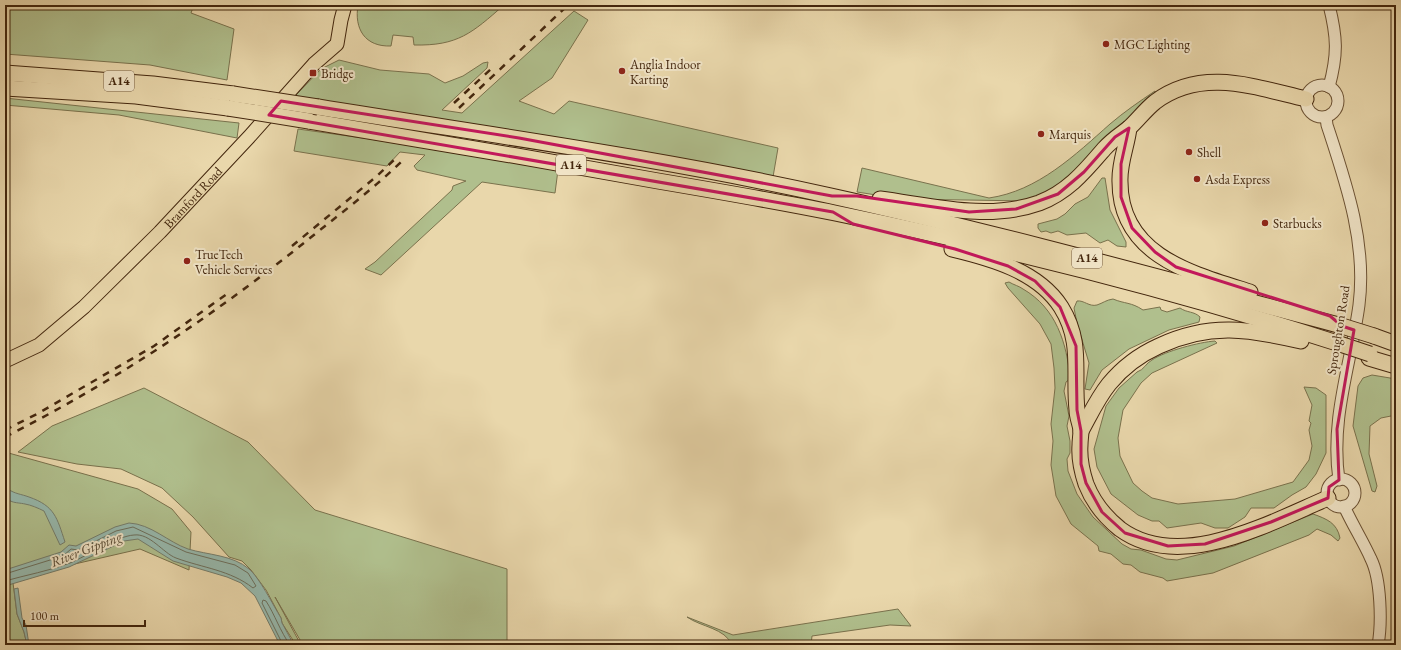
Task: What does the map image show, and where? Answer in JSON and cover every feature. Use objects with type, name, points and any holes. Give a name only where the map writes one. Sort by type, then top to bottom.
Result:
[{"type":"highway","name":"A14","points":[[5,73],[153,84],[233,94],[519,138],[711,171],[832,196],[1077,256],[1342,326],[1396,344]]},
{"type":"highway","points":[[832,196],[857,196],[969,212],[1016,209],[1046,200],[1070,186],[1115,137],[1129,128],[1154,103],[1168,93],[1189,85],[1206,82],[1239,84],[1306,99]]},
{"type":"highway","name":"A14","points":[[5,88],[136,96],[228,108],[505,154],[833,212],[1000,250],[1142,286],[1268,321],[1336,346]]},
{"type":"highway","points":[[1129,128],[1121,164],[1119,181],[1120,197],[1125,215],[1132,228],[1155,252],[1176,267],[1212,280],[1330,316],[1342,326]]},
{"type":"highway","points":[[833,212],[853,224],[955,249],[1008,266],[1035,281],[1051,294],[1066,316],[1076,346],[1077,410],[1081,431],[1079,446],[1081,464],[1092,498],[1113,524],[1126,533],[1155,544],[1189,546],[1232,537],[1328,498]]},
{"type":"highway","points":[[1081,431],[1102,394],[1122,370],[1141,354],[1174,339],[1201,331],[1226,329],[1265,333],[1336,346],[1396,362]]},
{"type":"highway","points":[[1370,356],[1396,366]]},
{"type":"main road","name":"Bramford Road","points":[[5,361],[39,345],[84,307],[160,232],[250,137],[314,64],[338,44],[341,20],[345,5]]},
{"type":"street","points":[[1329,5],[1335,30],[1337,47],[1329,87]]},
{"type":"street","points":[[1322,85],[1329,87],[1336,94],[1338,101],[1333,112],[1326,116],[1319,117],[1310,112],[1306,99],[1309,92],[1314,87],[1322,85]]},
{"type":"street","name":"Sproughton Road","points":[[1326,116],[1327,124],[1350,197],[1360,268],[1359,305],[1340,400],[1337,429],[1336,455],[1339,480]]},
{"type":"street","points":[[1339,480],[1349,482],[1354,489],[1353,498],[1344,506],[1332,504],[1328,498],[1328,487],[1334,481],[1339,480]]},
{"type":"street","points":[[1344,506],[1372,561],[1380,603],[1380,634],[1378,645]]},
{"type":"highlighted area","points":[[281,101],[519,138],[832,196],[857,196],[969,212],[1016,209],[1058,194],[1084,172],[1115,137],[1129,128],[1121,164],[1121,197],[1132,228],[1155,252],[1176,267],[1330,316],[1342,326],[1354,330],[1337,429],[1339,480],[1329,487],[1328,498],[1271,522],[1205,544],[1168,546],[1125,533],[1102,512],[1086,483],[1081,464],[1081,431],[1077,410],[1076,346],[1060,307],[1035,281],[1008,266],[955,249],[853,224],[833,212],[269,115]]},
{"type":"green space","points":[[5,5],[194,5],[191,13],[234,29],[227,80],[150,65],[5,54]]},
{"type":"green space","points":[[358,5],[504,5],[473,30],[464,36],[453,40],[429,45],[414,45],[413,37],[393,35],[391,46],[382,46],[368,40],[363,35],[358,22]]},
{"type":"green space","points":[[574,11],[588,20],[552,78],[519,101],[554,114],[569,101],[778,148],[773,177],[550,137],[295,96],[321,69],[339,60],[380,70],[429,74],[445,83],[463,76],[483,63],[488,62],[487,68],[442,110],[462,113]]},
{"type":"green space","points":[[1155,91],[1158,96],[1069,181],[1028,201],[902,199],[857,192],[862,168],[989,198],[1007,194],[1040,180],[1055,170],[1121,115]]},
{"type":"green space","points":[[5,98],[239,123],[237,138],[119,115],[5,105]]},
{"type":"green space","points":[[298,129],[370,139],[558,170],[555,193],[482,182],[381,275],[365,269],[375,262],[452,190],[453,186],[466,181],[417,170],[414,166],[425,155],[400,152],[387,166],[294,151]]},
{"type":"green space","points":[[1102,178],[1105,178],[1110,210],[1126,242],[1126,247],[1117,246],[1108,240],[1100,243],[1086,233],[1067,235],[1058,231],[1051,233],[1046,231],[1041,232],[1038,228],[1038,224],[1057,219],[1065,214],[1075,204],[1088,197]]},
{"type":"green space","points":[[1009,282],[1021,288],[1044,306],[1052,316],[1058,328],[1066,352],[1070,379],[1066,382],[1064,391],[1069,416],[1067,426],[1070,441],[1070,453],[1067,459],[1068,471],[1077,494],[1093,517],[1122,544],[1131,549],[1141,550],[1166,559],[1177,560],[1234,546],[1313,514],[1331,522],[1334,525],[1339,533],[1340,538],[1338,541],[1331,535],[1317,529],[1309,535],[1213,573],[1167,581],[1163,578],[1140,572],[1131,565],[1123,564],[1111,554],[1099,551],[1098,546],[1071,524],[1056,496],[1051,465],[1053,441],[1051,424],[1055,388],[1051,344],[1040,324],[1008,288],[1005,283]]},
{"type":"green space","points":[[1113,299],[1143,310],[1160,307],[1161,310],[1167,312],[1180,308],[1198,315],[1200,317],[1199,322],[1169,330],[1129,349],[1102,370],[1090,390],[1085,389],[1089,363],[1074,308],[1077,301],[1097,305]]},
{"type":"green space","points":[[1215,341],[1217,343],[1152,373],[1141,383],[1123,410],[1118,438],[1120,456],[1133,483],[1152,498],[1178,504],[1235,499],[1293,482],[1309,460],[1312,446],[1309,430],[1311,423],[1309,421],[1312,405],[1304,387],[1316,388],[1326,395],[1326,453],[1316,474],[1306,487],[1274,508],[1251,508],[1245,517],[1228,528],[1215,528],[1201,523],[1167,528],[1159,521],[1152,521],[1138,515],[1111,494],[1097,467],[1094,449],[1106,406],[1119,388],[1150,361],[1165,353],[1201,343]]},
{"type":"green space","points":[[1372,375],[1396,379],[1396,415],[1381,418],[1370,426],[1369,454],[1377,486],[1375,492],[1372,491],[1353,426],[1358,386],[1363,378]]},
{"type":"green space","points":[[144,388],[248,442],[315,510],[507,569],[507,645],[303,645],[275,597],[301,645],[296,645],[282,623],[281,618],[266,590],[251,570],[242,561],[229,557],[193,517],[162,488],[121,469],[77,464],[18,452],[52,426]]},
{"type":"green space","points":[[5,452],[138,489],[172,509],[191,532],[189,570],[140,549],[5,580]]},
{"type":"green space","points":[[13,583],[17,614],[27,645],[5,645],[5,586]]},
{"type":"green space","points":[[898,609],[911,626],[890,625],[812,636],[811,645],[732,645],[729,639],[718,631],[687,617],[733,635]]},
{"type":"water","points":[[8,489],[38,501],[50,509],[60,526],[65,542],[60,545],[44,511],[30,505],[12,502],[6,495],[5,491]]},
{"type":"water","name":"River Gipping","points":[[129,523],[145,526],[188,549],[228,558],[243,564],[253,573],[266,592],[294,645],[280,645],[255,596],[241,583],[227,577],[173,561],[138,539],[124,541],[69,567],[5,586],[5,570],[61,552],[69,545],[76,546],[115,527]]},
{"type":"water","points":[[18,588],[22,618],[26,625],[29,645],[27,645],[17,614],[14,589]]},
{"type":"railway","points":[[459,108],[568,5]]},
{"type":"railway","points":[[454,103],[491,69]]},
{"type":"railway","points":[[292,246],[377,176],[396,158]]},
{"type":"railway","points":[[5,437],[87,393],[127,369],[204,318],[279,263],[359,199],[401,162]]},
{"type":"railway","points":[[5,430],[37,414],[154,346],[231,291]]},
{"type":"place","name":"MGC Lighting","points":[[1106,44]]},
{"type":"place","name":"Anglia Indoor Karting","points":[[622,71]]},
{"type":"place","name":"Bridge","points":[[313,73]]},
{"type":"place","name":"Marquis","points":[[1041,134]]},
{"type":"place","name":"Shell","points":[[1189,152]]},
{"type":"place","name":"Asda Express","points":[[1197,179]]},
{"type":"place","name":"Starbucks","points":[[1265,223]]},
{"type":"place","name":"TrueTech Vehicle Services","points":[[187,261]]}]
